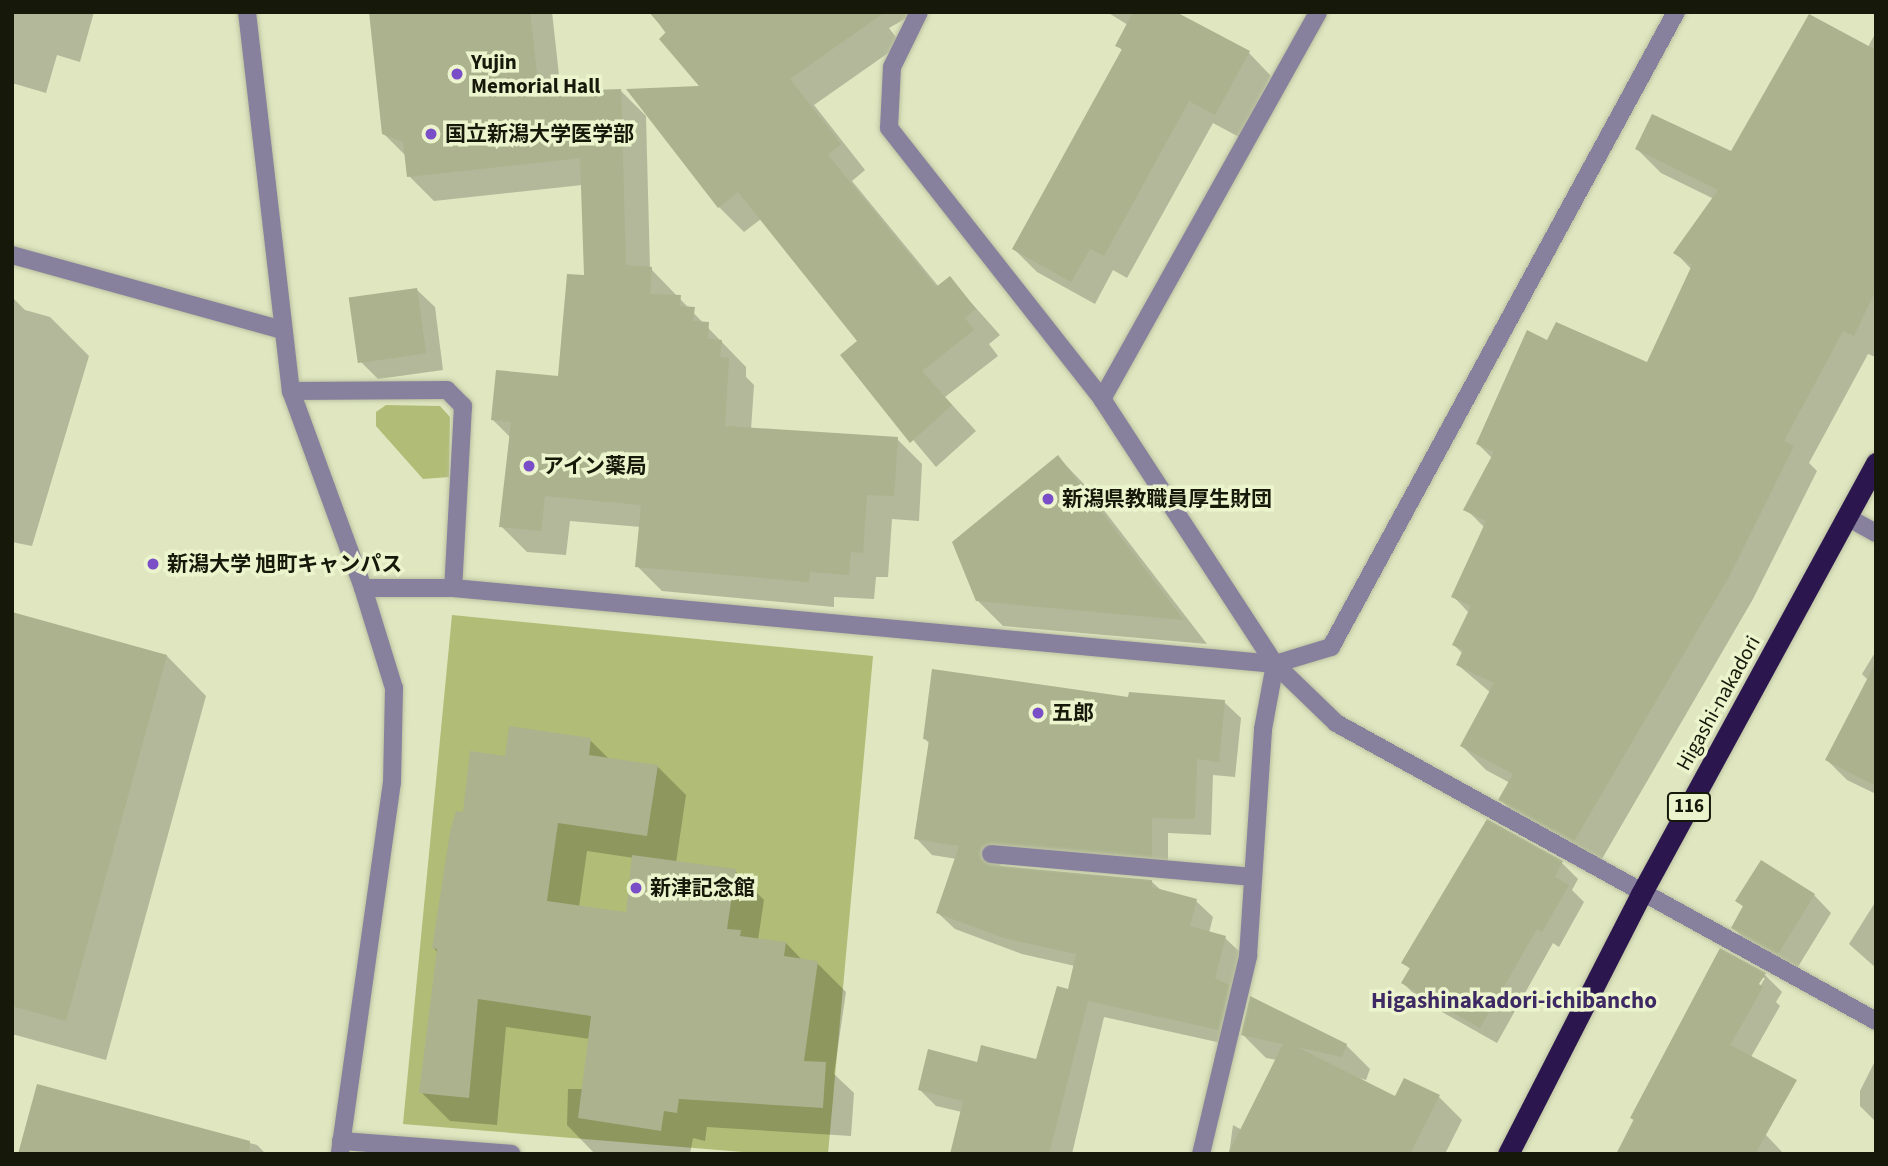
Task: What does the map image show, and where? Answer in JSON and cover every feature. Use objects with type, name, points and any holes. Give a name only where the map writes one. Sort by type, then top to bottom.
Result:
[{"type":"highway","name":"Higashi-nakadori","points":[[1508,1154],[1641,894],[1876,463]]},
{"type":"street","points":[[247,12],[291,391],[363,588],[394,688],[392,782],[341,1147],[512,1154]]},
{"type":"street","points":[[919,12],[892,67],[889,128],[1102,399],[1275,664],[1336,723],[1641,894],[1876,1021]]},
{"type":"street","points":[[1102,399],[1318,12]]},
{"type":"street","points":[[363,588],[453,588],[1275,664],[1331,647],[1676,12]]},
{"type":"street","points":[[12,255],[283,330]]},
{"type":"street","points":[[291,391],[447,390],[463,406],[453,588]]},
{"type":"street","points":[[1847,517],[1876,533]]},
{"type":"street","points":[[1201,1154],[1248,956],[1262,729],[1275,664]]},
{"type":"street","points":[[990,854],[1253,877]]},
{"type":"green space","points":[[386,405],[440,406],[450,417],[449,477],[423,479],[376,426],[376,412]]},
{"type":"green space","points":[[452,615],[873,656],[828,1154],[766,1154],[403,1124]]},
{"type":"building","points":[[369,12],[530,12],[539,92],[621,89],[626,265],[652,267],[650,294],[681,295],[680,306],[695,307],[693,321],[709,322],[708,339],[722,340],[720,357],[729,358],[725,426],[898,437],[894,496],[867,495],[863,553],[851,552],[849,575],[810,572],[809,582],[635,567],[641,505],[545,496],[541,531],[499,527],[511,422],[491,420],[496,370],[558,376],[567,274],[584,275],[580,158],[407,177],[403,142],[382,134]]},
{"type":"building","points":[[649,12],[885,12],[790,79],[841,144],[828,155],[936,287],[950,276],[976,309],[965,318],[974,330],[922,371],[952,405],[910,443],[840,355],[857,341],[738,192],[718,208],[626,89],[699,86],[659,39],[666,32]]},
{"type":"building","points":[[1133,12],[1176,12],[1250,51],[1215,115],[1189,101],[1104,256],[1090,249],[1071,282],[1012,249],[1122,49],[1115,46]]},
{"type":"building","points":[[1809,14],[1876,50],[1876,290],[1854,336],[1843,331],[1784,441],[1794,446],[1730,575],[1574,841],[1498,800],[1513,774],[1460,746],[1494,683],[1456,665],[1463,650],[1452,645],[1471,606],[1451,597],[1486,521],[1463,510],[1494,452],[1476,444],[1527,330],[1547,340],[1556,322],[1647,362],[1692,265],[1673,253],[1718,190],[1635,149],[1652,114],[1731,151]]},
{"type":"building","points":[[417,288],[426,353],[358,363],[349,298]]},
{"type":"building","name":"新潟県教職員厚生財団","points":[[1058,455],[1184,620],[976,601],[952,542]]},
{"type":"building","points":[[12,612],[167,655],[66,1021],[12,1006]]},
{"type":"building","points":[[1876,662],[1876,786],[1825,760]]},
{"type":"building","points":[[932,669],[1128,697],[1129,692],[1225,700],[1219,762],[1197,759],[1195,819],[1152,818],[1152,857],[992,843],[981,848],[981,859],[990,865],[1152,880],[1152,887],[1197,899],[1190,926],[1226,936],[1215,978],[1229,985],[1219,1030],[1088,1001],[1049,1154],[950,1154],[963,1101],[918,1090],[928,1049],[977,1062],[981,1045],[1036,1059],[1057,986],[1068,989],[1076,954],[1004,938],[936,913],[959,846],[914,839],[929,740],[923,739]]},
{"type":"building","points":[[509,726],[591,738],[589,755],[658,765],[647,836],[558,823],[547,901],[626,912],[632,855],[736,869],[727,929],[741,930],[740,936],[786,942],[784,956],[818,961],[804,1061],[826,1062],[823,1108],[679,1099],[677,1113],[664,1111],[661,1131],[578,1118],[591,1016],[478,999],[469,1098],[419,1093],[437,949],[432,948],[450,832],[456,811],[463,812],[470,751],[505,756]]},
{"type":"building","points":[[1487,819],[1563,861],[1555,877],[1569,885],[1542,932],[1537,929],[1480,1028],[1401,983],[1410,968],[1401,963]]},
{"type":"building","points":[[1761,860],[1815,894],[1778,954],[1731,928],[1743,906],[1735,901]]},
{"type":"building","points":[[1720,948],[1766,973],[1759,984],[1763,987],[1730,1045],[1797,1080],[1755,1154],[1617,1154],[1634,1120],[1630,1118]]},
{"type":"building","points":[[1250,996],[1347,1044],[1342,1057],[1297,1047],[1395,1096],[1404,1078],[1440,1095],[1410,1154],[1228,1154],[1283,1044],[1241,1035]]},
{"type":"building","points":[[37,1084],[250,1141],[249,1154],[18,1154]]},
{"type":"place","name":"Yujin Memorial Hall","points":[[457,74]]},
{"type":"place","name":"国立新潟大学医学部","points":[[431,134]]},
{"type":"place","name":"アイン薬局","points":[[529,466]]},
{"type":"place","name":"新潟県教職員厚生財団","points":[[1048,499]]},
{"type":"place","name":"新潟大学 旭町キャンパス","points":[[153,564]]},
{"type":"place","name":"五郎","points":[[1038,713]]},
{"type":"place","name":"新津記念館","points":[[636,888]]},
{"type":"district","name":"Higashinakadori-ichibancho","points":[[1514,1001]]}]
